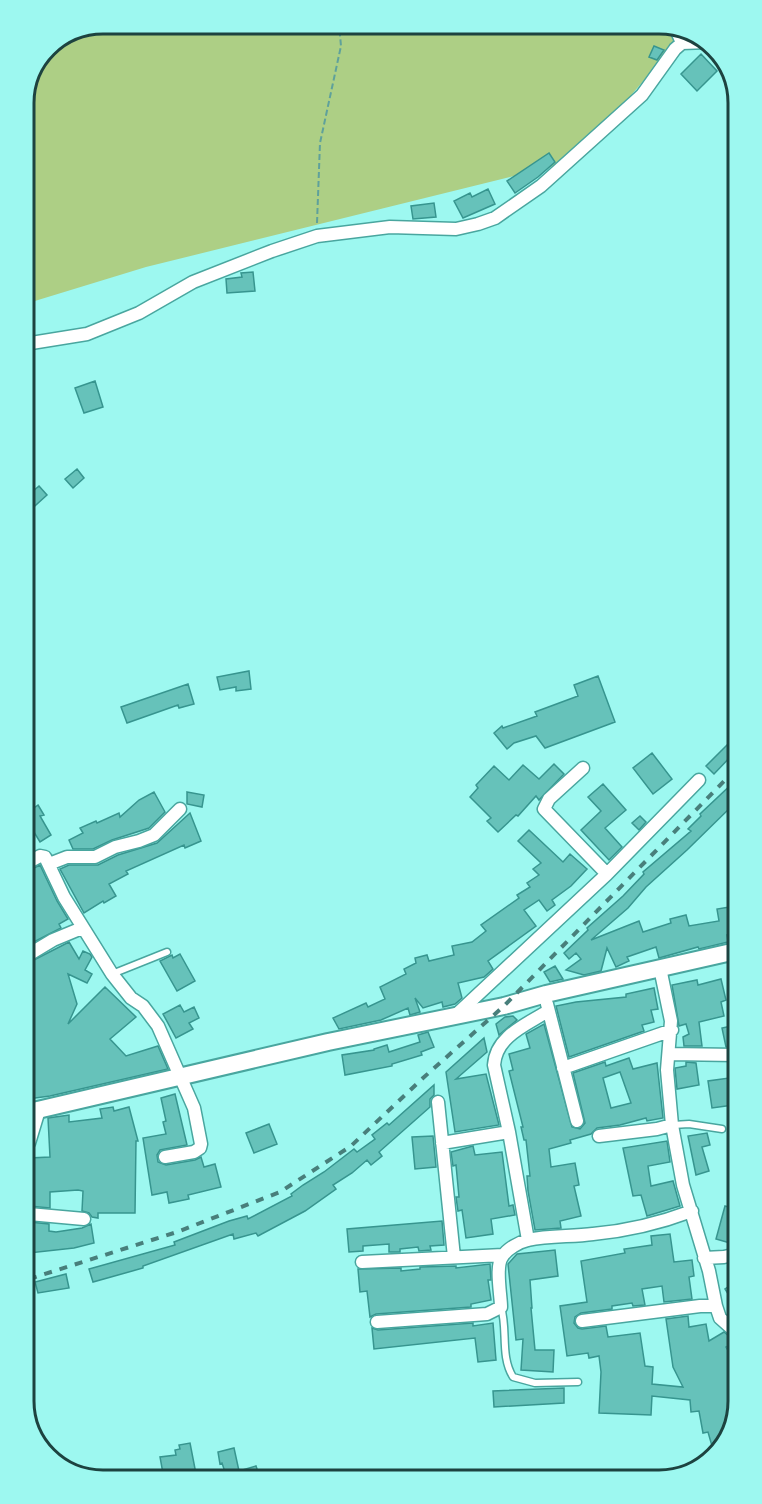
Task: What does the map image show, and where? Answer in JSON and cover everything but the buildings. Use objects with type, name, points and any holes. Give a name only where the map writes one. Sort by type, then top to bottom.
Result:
[{"type":"street","points":[[680,38],[682,43]]},
{"type":"street","points":[[35,342],[87,333],[139,313],[193,282],[317,236],[390,227],[456,229],[495,218],[541,186],[635,101],[675,49],[682,43],[688,42]]},
{"type":"street","points":[[583,768],[549,799],[544,809],[607,874]]},
{"type":"street","points":[[455,1016],[607,874],[699,780]]},
{"type":"street","points":[[49,864],[67,857],[94,857],[154,835],[180,809]]},
{"type":"street","points":[[34,859],[42,855],[49,864],[64,897],[112,974],[127,993],[151,1014],[182,1078],[194,1108],[200,1148],[189,1153],[165,1157]]},
{"type":"street","points":[[34,951],[53,940],[82,928]]},
{"type":"street","points":[[34,1111],[328,1042],[455,1016],[547,1002],[660,968],[728,953]]},
{"type":"street","points":[[660,968],[672,1030],[667,1070],[672,1125],[683,1185],[692,1210],[716,1306],[720,1318],[728,1325]]},
{"type":"street","points":[[547,1002],[577,1121]]},
{"type":"street","points":[[528,1240],[510,1132],[494,1065],[497,1047],[547,1002]]},
{"type":"street","points":[[563,1068],[672,1030]]},
{"type":"street","points":[[670,1054],[728,1054]]},
{"type":"street","points":[[438,1102],[454,1257]]},
{"type":"street","points":[[599,1136],[672,1125]]},
{"type":"street","points":[[442,1143],[510,1132]]},
{"type":"street","points":[[377,1322],[487,1314],[501,1307],[498,1263],[503,1255],[517,1244],[528,1240],[634,1228],[667,1220],[692,1210]]},
{"type":"street","points":[[34,1214],[84,1219]]},
{"type":"street","points":[[362,1262],[503,1255]]},
{"type":"street","points":[[704,1258],[728,1256]]},
{"type":"street","points":[[582,1321],[716,1306]]},
{"type":"lane","points":[[112,974],[167,952]]},
{"type":"lane","points":[[672,1125],[689,1124],[722,1129]]},
{"type":"lane","points":[[501,1307],[508,1368],[513,1377],[535,1383],[578,1382]]},
{"type":"path","points":[[317,236],[320,143],[341,46],[340,35]]},
{"type":"green space","points":[[104,35],[663,35],[680,38],[575,161],[146,267],[35,301],[35,99],[37,86],[42,73],[58,52],[82,38]]},
{"type":"railway","points":[[34,1277],[177,1232],[280,1192],[351,1146],[504,1006],[728,777]]}]
